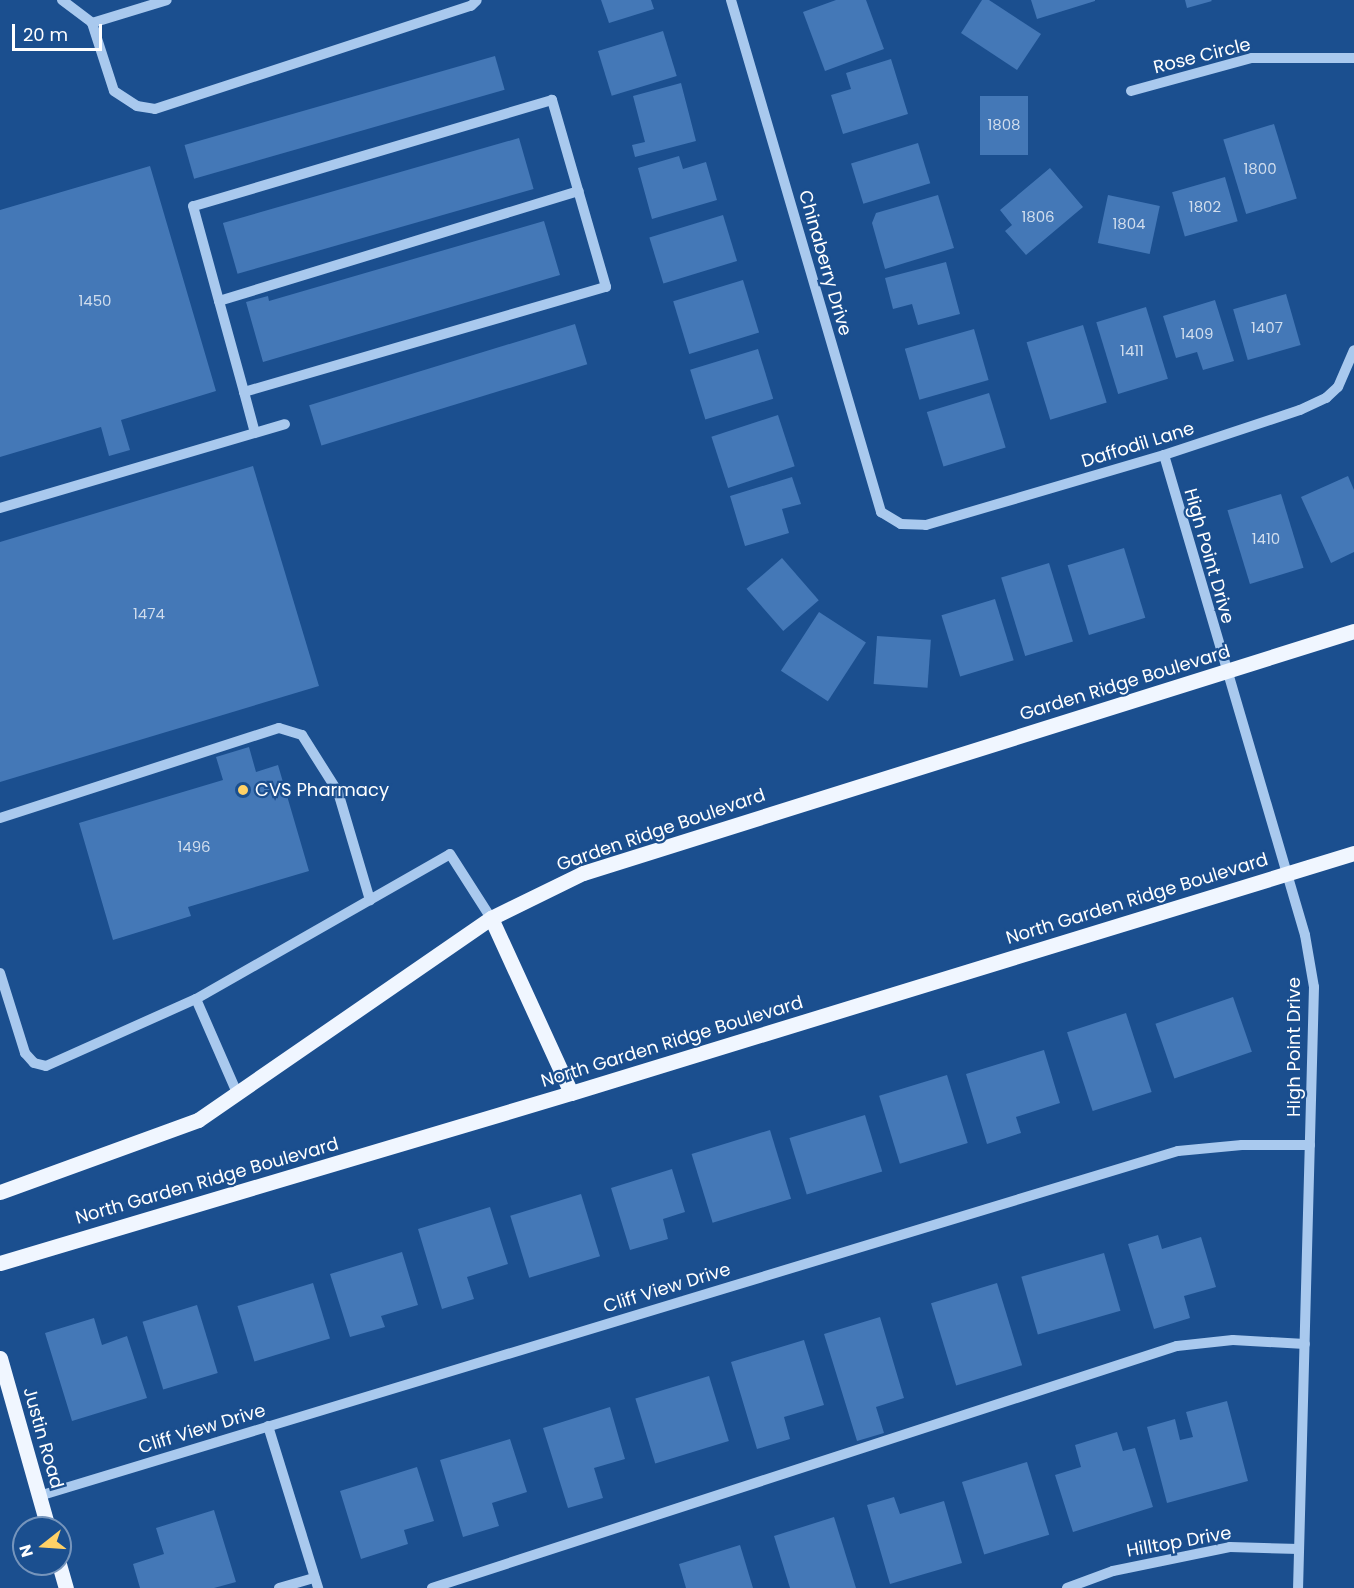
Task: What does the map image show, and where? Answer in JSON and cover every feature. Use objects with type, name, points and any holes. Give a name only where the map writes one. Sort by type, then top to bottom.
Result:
[{"type":"main road","name":"Garden Ridge Boulevard","points":[[0,1192],[198,1120],[238,1095],[491,918],[583,873],[1354,631]]},
{"type":"main road","name":"North Garden Ridge Boulevard","points":[[0,1263],[571,1093],[1354,853]]},
{"type":"main road","points":[[491,918],[571,1093]]},
{"type":"main road","name":"Justin Road","points":[[0,1358],[45,1516]]},
{"type":"street","points":[[62,0],[92,23],[114,91],[137,106],[155,109],[471,6],[477,0]]},
{"type":"street","points":[[92,23],[166,0]]},
{"type":"street","name":"Chinaberry Drive","points":[[731,0],[880,512],[901,524]]},
{"type":"street","name":"Rose Circle","points":[[1131,91],[1252,58],[1354,58]]},
{"type":"street","points":[[244,392],[606,287],[552,100],[193,206],[255,433]]},
{"type":"street","points":[[219,301],[579,191]]},
{"type":"street","name":"Daffodil Lane","points":[[901,524],[926,525],[1164,455],[1326,398],[1347,374],[1354,350]]},
{"type":"street","points":[[0,508],[285,424]]},
{"type":"street","name":"High Point Drive","points":[[1164,455],[1226,673],[1305,935],[1314,987],[1298,1588]]},
{"type":"street","points":[[0,818],[279,728],[302,735],[338,792],[370,900]]},
{"type":"street","points":[[0,973],[25,1053],[34,1063],[46,1066],[196,999],[450,854],[491,918]]},
{"type":"street","points":[[196,999],[238,1095]]},
{"type":"street","name":"Cliff View Drive","points":[[39,1496],[1178,1151],[1242,1145],[1310,1145]]},
{"type":"street","points":[[432,1588],[1177,1346],[1233,1340],[1305,1344]]},
{"type":"street","points":[[268,1426],[316,1583],[279,1588]]},
{"type":"street","name":"Hilltop Drive","points":[[1067,1588],[1113,1571],[1230,1547],[1299,1549]]},
{"type":"building","points":[[601,0],[651,0],[654,9],[609,23]]},
{"type":"building","points":[[836,0],[866,0],[884,49],[825,71],[803,12]]},
{"type":"building","points":[[982,0],[989,0],[1041,34],[1017,70],[961,33]]},
{"type":"building","points":[[1031,0],[1095,0],[1095,1],[1037,19]]},
{"type":"building","points":[[1185,0],[1211,0],[1212,1],[1187,8]]},
{"type":"building","points":[[663,31],[677,76],[612,96],[598,51]]},
{"type":"building","points":[[495,56],[505,90],[194,179],[185,145]]},
{"type":"building","points":[[891,59],[908,114],[843,134],[831,95],[851,89],[846,73]]},
{"type":"building","points":[[681,83],[696,141],[635,157],[632,145],[645,142],[633,96]]},
{"type":"building","points":[[980,96],[1028,96],[1028,155],[980,155]]},
{"type":"building","points":[[1274,124],[1297,199],[1246,214],[1223,139]]},
{"type":"building","points":[[519,138],[534,189],[238,274],[223,223]]},
{"type":"building","points":[[918,143],[930,183],[863,204],[851,163]]},
{"type":"building","points":[[679,156],[683,169],[706,162],[717,200],[652,219],[638,168]]},
{"type":"building","points":[[150,166],[216,391],[121,420],[130,450],[109,456],[101,427],[0,457],[0,210]]},
{"type":"building","points":[[1050,168],[1083,207],[1026,255],[1005,231],[1012,225],[1000,210]]},
{"type":"building","points":[[1225,177],[1238,221],[1185,236],[1172,192]]},
{"type":"building","points":[[938,195],[954,248],[885,269],[872,223],[876,213]]},
{"type":"building","points":[[1108,195],[1160,206],[1150,254],[1098,243]]},
{"type":"building","points":[[723,215],[737,261],[663,283],[649,238]]},
{"type":"building","points":[[544,221],[560,275],[263,362],[246,302],[268,296],[269,301]]},
{"type":"building","points":[[946,262],[960,314],[918,325],[912,304],[893,309],[885,278]]},
{"type":"building","points":[[743,280],[759,333],[689,354],[673,301]]},
{"type":"building","points":[[1286,294],[1301,345],[1248,360],[1233,309]]},
{"type":"building","points":[[1215,300],[1234,361],[1203,370],[1197,352],[1176,358],[1163,316]]},
{"type":"building","points":[[1146,307],[1168,379],[1118,394],[1096,322]]},
{"type":"building","points":[[575,324],[587,364],[321,445],[309,405]]},
{"type":"building","points":[[1083,325],[1107,402],[1050,420],[1027,342]]},
{"type":"building","points":[[974,329],[989,380],[919,400],[905,349]]},
{"type":"building","points":[[758,349],[773,399],[705,419],[690,370]]},
{"type":"building","points":[[989,393],[1006,448],[944,467],[927,412]]},
{"type":"building","points":[[778,415],[795,466],[728,488],[711,437]]},
{"type":"building","points":[[253,466],[319,686],[0,782],[0,542]]},
{"type":"building","points":[[1348,476],[1354,490],[1354,552],[1331,563],[1301,497]]},
{"type":"building","points":[[792,477],[801,504],[782,509],[789,533],[745,546],[730,496]]},
{"type":"building","points":[[1281,494],[1304,568],[1250,584],[1227,510]]},
{"type":"building","points":[[1124,548],[1145,618],[1089,635],[1068,565]]},
{"type":"building","points":[[782,558],[819,600],[783,631],[747,589]]},
{"type":"building","points":[[1049,563],[1073,641],[1025,656],[1001,578]]},
{"type":"building","points":[[995,599],[1014,660],[960,677],[941,615]]},
{"type":"building","points":[[819,612],[866,642],[828,701],[781,671]]},
{"type":"building","points":[[877,636],[931,640],[928,688],[874,684]]},
{"type":"building","name":"CVS Pharmacy","points":[[249,747],[256,772],[278,765],[309,871],[188,907],[191,916],[113,940],[79,823],[223,780],[216,757]]},
{"type":"building","points":[[1233,997],[1252,1052],[1174,1079],[1155,1024]]},
{"type":"building","points":[[1126,1013],[1152,1092],[1093,1111],[1067,1032]]},
{"type":"building","points":[[1044,1050],[1060,1103],[1016,1117],[1021,1133],[987,1144],[966,1074]]},
{"type":"building","points":[[947,1075],[968,1143],[900,1164],[879,1096]]},
{"type":"building","points":[[865,1115],[882,1171],[807,1195],[789,1138]]},
{"type":"building","points":[[770,1130],[791,1199],[713,1223],[692,1154]]},
{"type":"building","points":[[672,1169],[685,1212],[663,1219],[668,1239],[630,1250],[611,1188]]},
{"type":"building","points":[[581,1194],[600,1256],[529,1278],[510,1216]]},
{"type":"building","points":[[490,1207],[508,1264],[467,1277],[474,1299],[442,1309],[418,1229]]},
{"type":"building","points":[[1158,1235],[1162,1249],[1201,1237],[1216,1287],[1184,1296],[1190,1318],[1154,1329],[1128,1244]]},
{"type":"building","points":[[402,1252],[418,1305],[381,1316],[385,1327],[350,1337],[330,1274]]},
{"type":"building","points":[[1104,1253],[1121,1311],[1038,1334],[1021,1277]]},
{"type":"building","points":[[313,1283],[330,1338],[254,1362],[237,1306]]},
{"type":"building","points":[[997,1283],[1022,1365],[956,1385],[931,1303]]},
{"type":"building","points":[[197,1305],[218,1373],[163,1390],[142,1322]]},
{"type":"building","points":[[880,1317],[904,1398],[876,1407],[884,1433],[857,1441],[824,1334]]},
{"type":"building","points":[[94,1318],[102,1345],[127,1336],[147,1398],[72,1421],[45,1333]]},
{"type":"building","points":[[804,1340],[824,1405],[784,1417],[790,1439],[757,1449],[731,1362]]},
{"type":"building","points":[[709,1376],[729,1441],[655,1464],[635,1399]]},
{"type":"building","points":[[1227,1401],[1248,1481],[1167,1503],[1147,1427],[1175,1419],[1180,1440],[1193,1437],[1186,1412]]},
{"type":"building","points":[[610,1407],[625,1459],[594,1468],[603,1498],[568,1508],[543,1428]]},
{"type":"building","points":[[1117,1432],[1123,1451],[1135,1448],[1153,1507],[1073,1532],[1055,1475],[1081,1467],[1075,1445]]},
{"type":"building","points":[[510,1439],[527,1492],[492,1503],[499,1526],[463,1537],[440,1460]]},
{"type":"building","points":[[1027,1462],[1049,1535],[984,1555],[962,1482]]},
{"type":"building","points":[[417,1467],[434,1521],[404,1530],[408,1544],[361,1559],[340,1491]]},
{"type":"building","points":[[894,1497],[900,1514],[944,1501],[962,1563],[890,1584],[867,1505]]},
{"type":"building","points":[[214,1510],[236,1582],[214,1588],[140,1588],[133,1564],[164,1554],[156,1528]]},
{"type":"building","points":[[834,1517],[856,1588],[790,1588],[774,1536]]},
{"type":"building","points":[[740,1545],[753,1588],[686,1588],[679,1564]]},
{"type":"place","name":"CVS Pharmacy","points":[[243,790]]}]
